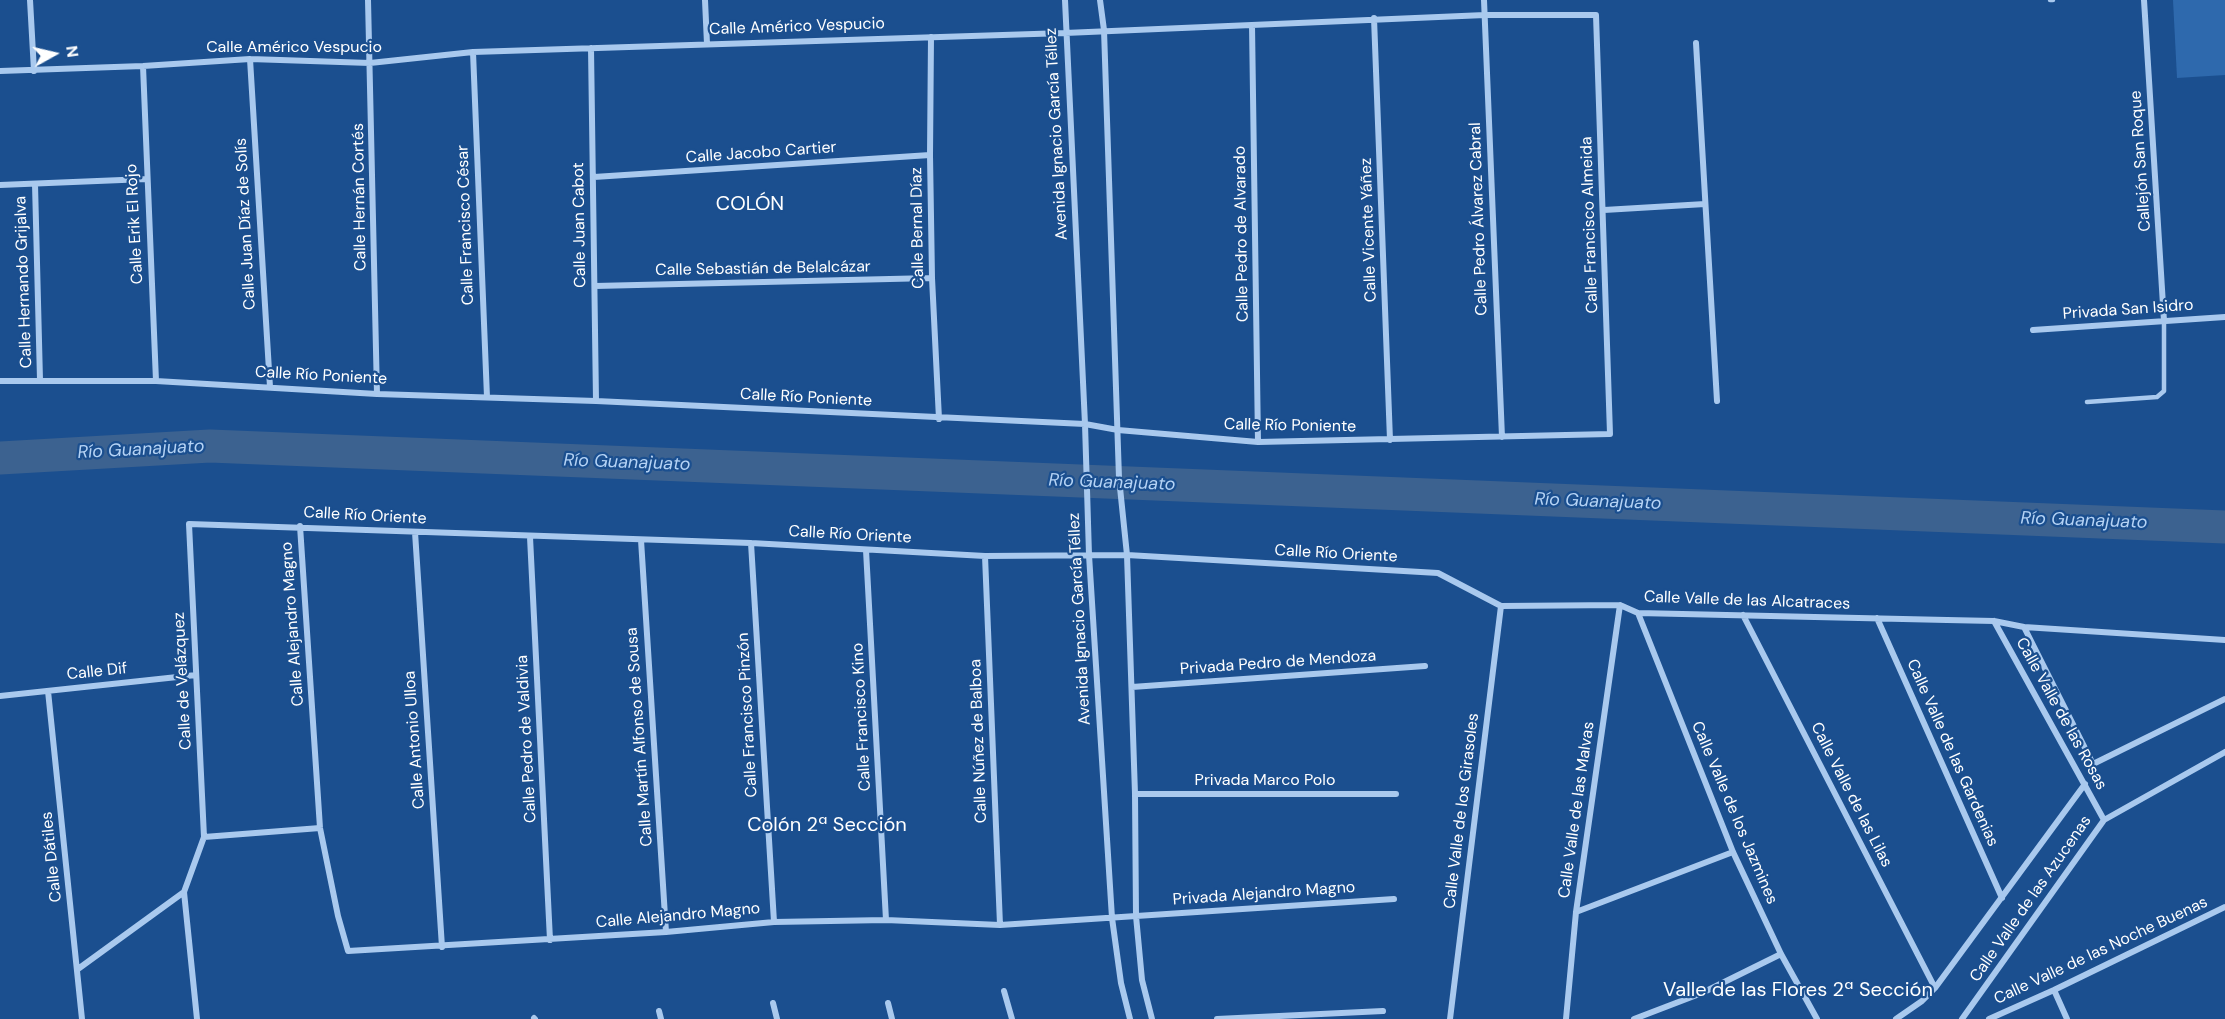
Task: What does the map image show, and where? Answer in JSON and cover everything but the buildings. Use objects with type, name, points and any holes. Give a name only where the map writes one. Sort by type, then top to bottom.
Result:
[{"type":"street","points":[[30,0],[34,71]]},
{"type":"street","name":"Calle Hernán Cortés","points":[[368,0],[377,393]]},
{"type":"street","points":[[705,0],[707,44]]},
{"type":"street","name":"Avenida Ignacio García Téllez","points":[[1065,0],[1085,424],[1088,539],[1112,918],[1121,983],[1130,1019]]},
{"type":"street","points":[[1100,0],[1104,30],[1119,478],[1127,555],[1135,794],[1136,916],[1142,980],[1152,1019]]},
{"type":"street","name":"Calle Pedro Álvarez Cabral","points":[[1484,0],[1502,437]]},
{"type":"street","name":"Callejón San Roque","points":[[2144,0],[2164,321]]},
{"type":"street","name":"Calle Américo Vespucio","points":[[0,71],[143,66],[250,59],[370,63],[472,52],[1065,33],[1374,18],[1596,15]]},
{"type":"street","name":"Calle Francisco Almeida","points":[[1596,15],[1610,434]]},
{"type":"street","name":"Calle Vicente Yáñez","points":[[1374,18],[1390,440]]},
{"type":"street","name":"Calle Pedro de Alvarado","points":[[1252,25],[1258,442]]},
{"type":"street","name":"Calle Bernal Díaz","points":[[931,37],[932,278],[939,419]]},
{"type":"street","points":[[1696,43],[1717,401]]},
{"type":"street","name":"Calle Juan Cabot","points":[[591,48],[596,401]]},
{"type":"street","name":"Calle Francisco César","points":[[472,52],[487,398]]},
{"type":"street","name":"Calle Juan Díaz de Solís","points":[[250,59],[270,387]]},
{"type":"street","name":"Calle Erik El Rojo","points":[[143,66],[156,381]]},
{"type":"street","name":"Calle Jacobo Cartier","points":[[594,177],[930,155]]},
{"type":"street","points":[[0,185],[146,179]]},
{"type":"street","name":"Calle Hernando Grijalva","points":[[35,184],[40,380]]},
{"type":"street","points":[[1604,210],[1705,204]]},
{"type":"street","name":"Calle Sebastián de Belalcázar","points":[[595,286],[932,278]]},
{"type":"street","name":"Privada San Isidro","points":[[2033,330],[2225,317]]},
{"type":"street","name":"Calle Río Poniente","points":[[0,381],[156,381],[1085,424],[1118,432],[1258,442],[1610,434]]},
{"type":"street","name":"Calle Río Oriente","points":[[189,524],[751,543],[985,556],[1127,555],[1438,573],[1501,606]]},
{"type":"street","name":"Calle de Velázquez","points":[[189,524],[204,837]]},
{"type":"street","name":"Calle Alejandro Magno","points":[[300,526],[320,828],[338,916],[348,951],[550,940],[774,922],[886,920],[1000,925],[1136,916]]},
{"type":"street","name":"Calle Antonio Ulloa","points":[[415,532],[442,946]]},
{"type":"street","name":"Calle Pedro de Valdivia","points":[[530,537],[550,940]]},
{"type":"street","name":"Calle Martín Alfonso de Sousa","points":[[641,540],[666,932]]},
{"type":"street","name":"Calle Francisco Pinzón","points":[[751,543],[774,922]]},
{"type":"street","name":"Calle Francisco Kino","points":[[866,550],[886,920]]},
{"type":"street","name":"Calle Núñez de Balboa","points":[[985,556],[1000,925]]},
{"type":"street","name":"Calle Valle de las Alcatraces","points":[[1501,606],[1620,606],[1638,613],[1994,621],[2024,627],[2225,640]]},
{"type":"street","name":"Calle Valle de los Girasoles","points":[[1450,1019],[1501,606]]},
{"type":"street","name":"Calle Valle de las Malvas","points":[[1566,1019],[1576,912],[1620,606]]},
{"type":"street","name":"Calle Valle de los Jazmines","points":[[1638,613],[1733,852],[1781,954],[1817,1019]]},
{"type":"street","name":"Calle Valle de las Lilas","points":[[1743,615],[1935,988]]},
{"type":"street","name":"Calle Valle de las Gardenias","points":[[1877,618],[2002,898]]},
{"type":"street","name":"Calle Valle de las Rosas","points":[[1994,621],[2104,820]]},
{"type":"street","points":[[2024,627],[2093,765],[2225,699]]},
{"type":"street","name":"Privada Pedro de Mendoza","points":[[1132,687],[1425,666]]},
{"type":"street","name":"Calle Dif","points":[[0,696],[196,675]]},
{"type":"street","name":"Calle Dátiles","points":[[48,691],[82,1019]]},
{"type":"street","name":"Calle Valle de las Azucenas","points":[[1962,1019],[2104,820],[2225,752]]},
{"type":"street","name":"Calle Valle de las Azucenas","points":[[1896,1019],[1922,1001],[1935,988],[2085,784]]},
{"type":"street","name":"Privada Marco Polo","points":[[1135,794],[1396,794]]},
{"type":"street","points":[[197,1019],[184,892],[204,837],[320,828]]},
{"type":"street","points":[[1576,912],[1733,852]]},
{"type":"street","points":[[78,969],[184,892]]},
{"type":"street","name":"Privada Alejandro Magno","points":[[1136,916],[1394,899]]},
{"type":"street","name":"Calle Valle de las Noche Buenas","points":[[1989,1019],[2225,907]]},
{"type":"street","points":[[1634,1019],[1702,993],[1781,954]]},
{"type":"street","points":[[2054,990],[2067,1019]]},
{"type":"street","points":[[1004,991],[1012,1019]]},
{"type":"street","points":[[772,1003],[777,1019]]},
{"type":"street","points":[[888,1003],[892,1019]]},
{"type":"street","points":[[659,1011],[661,1019]]},
{"type":"street","points":[[1217,1019],[1383,1011]]},
{"type":"lane","points":[[2087,402],[2157,397],[2164,391],[2164,321]]},
{"type":"shaded area","points":[[2173,0],[2225,0],[2225,75],[2177,78]]},
{"type":"waterway","name":"Río Guanajuato","points":[[0,458],[210,446],[2225,527]]},
{"type":"district","name":"COLÓN","points":[[750,205]]},
{"type":"district","name":"Colón 2ª Sección","points":[[827,826]]},
{"type":"district","name":"Valle de las Flores 2ª Sección","points":[[1798,991]]}]
